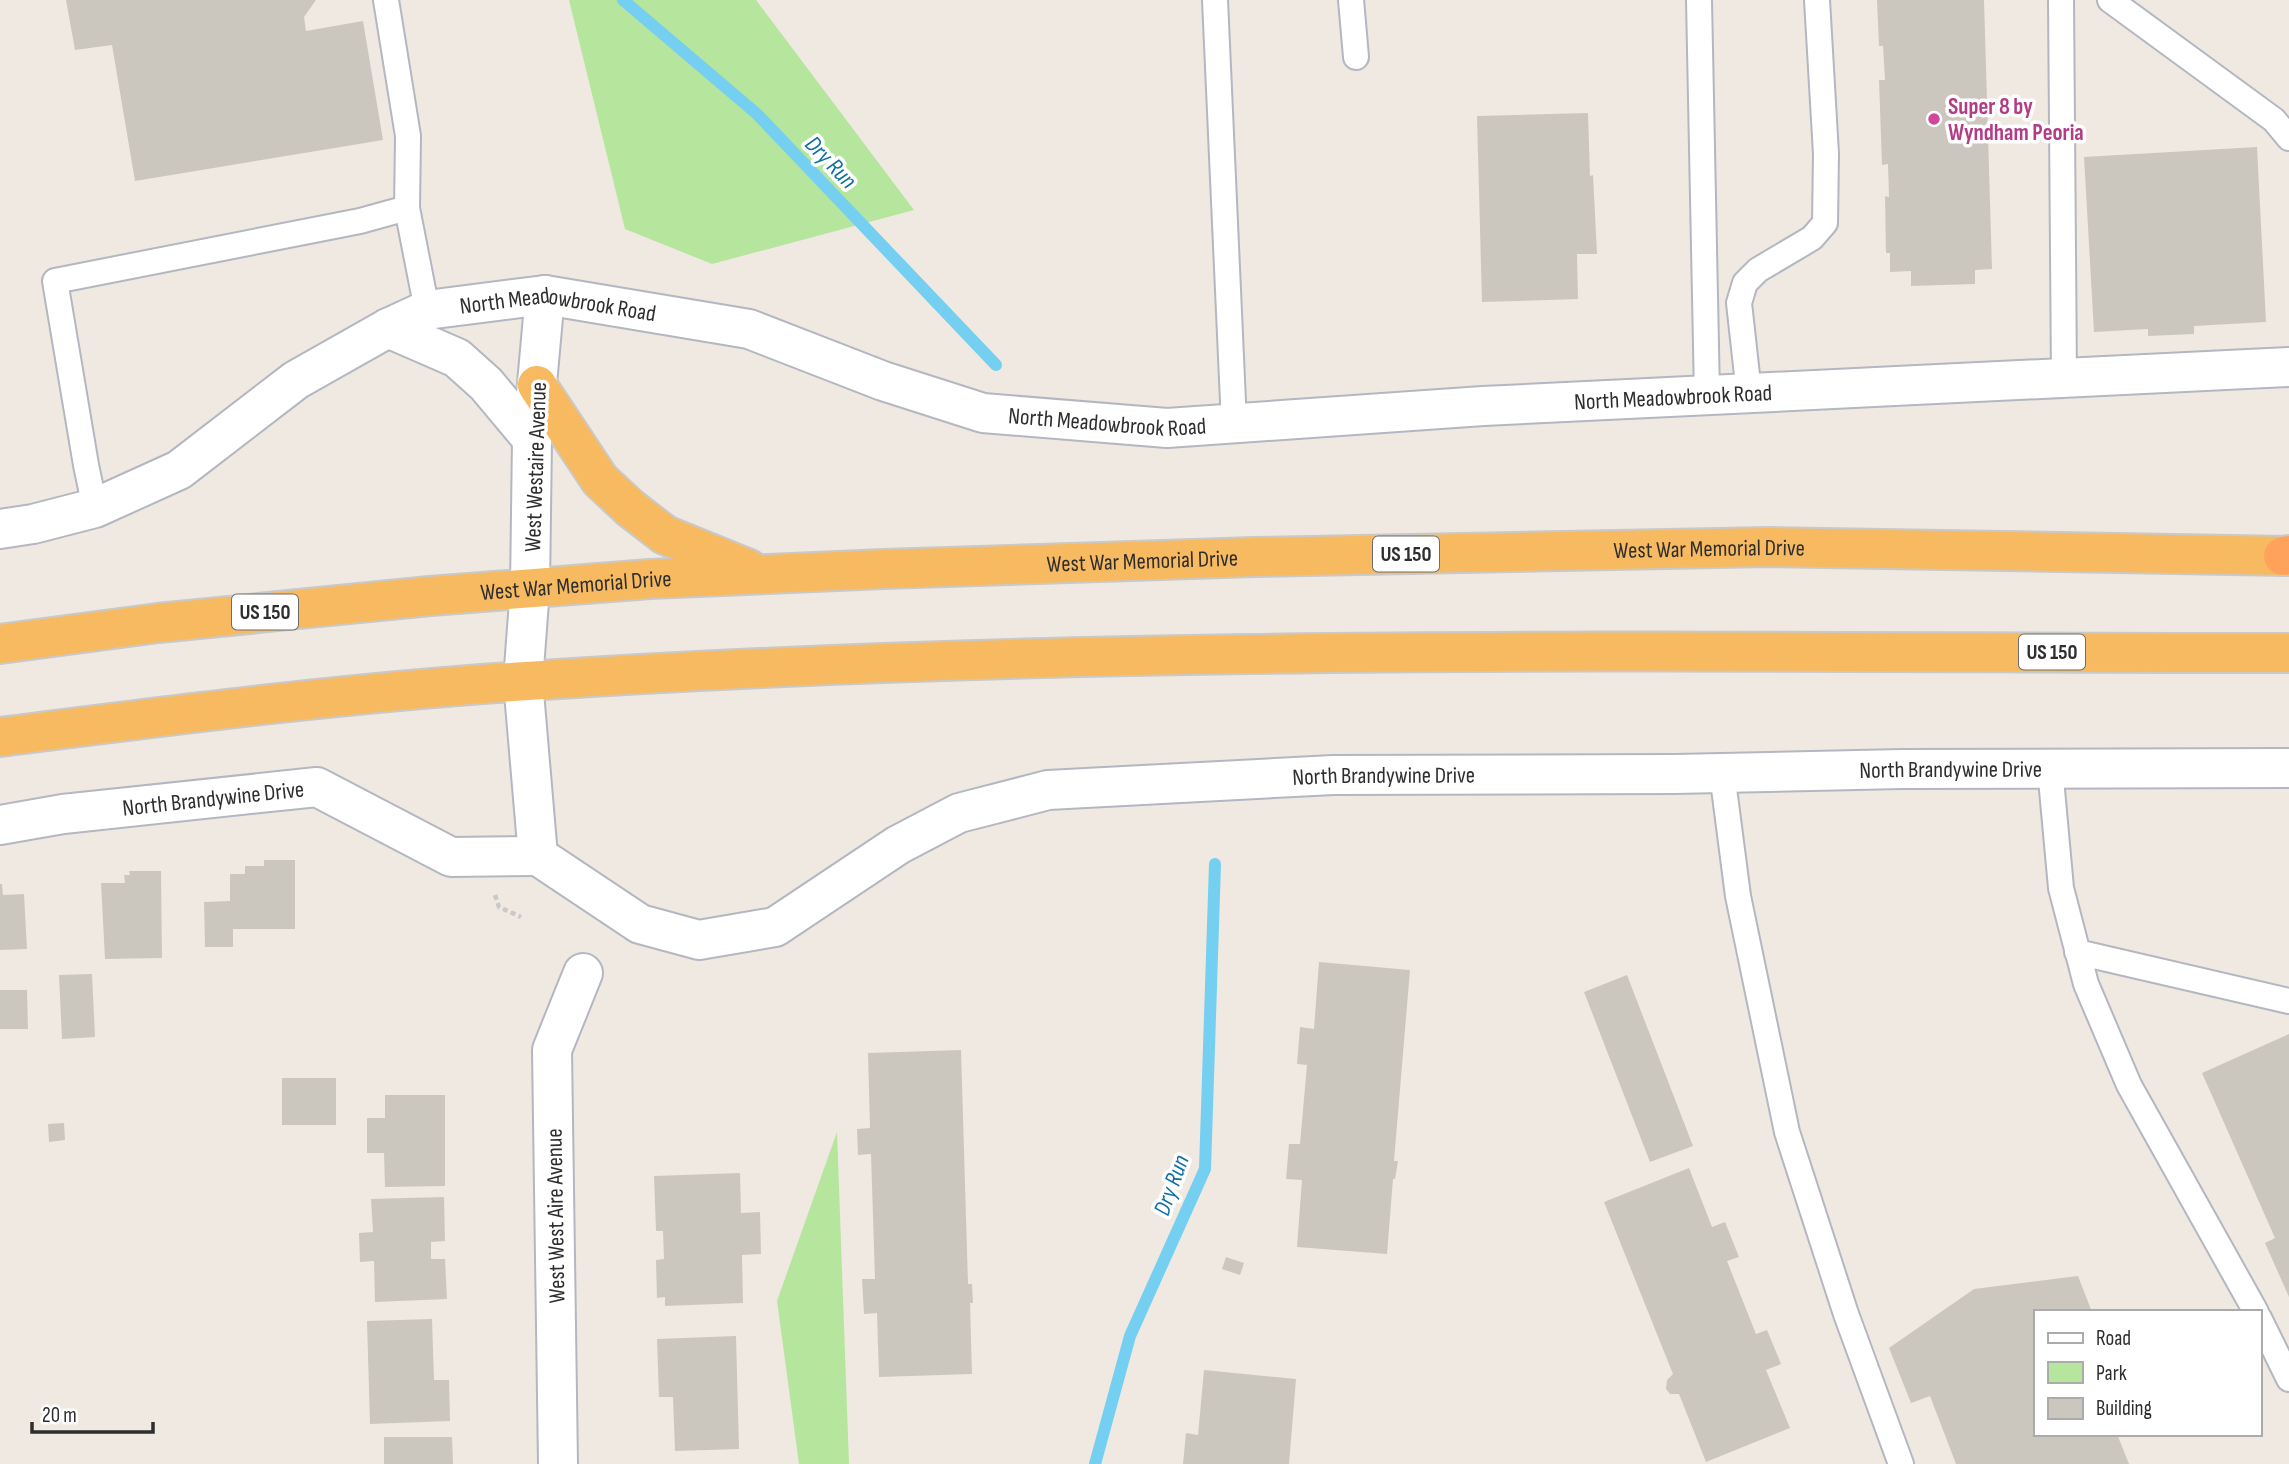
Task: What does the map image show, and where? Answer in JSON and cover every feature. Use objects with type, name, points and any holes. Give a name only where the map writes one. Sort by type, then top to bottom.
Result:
[{"type":"highway","points":[[537,386],[600,480],[630,508],[665,535],[764,575]]},
{"type":"highway","name":"West War Memorial Drive","points":[[0,644],[281,610],[530,587],[764,575],[1254,557],[1769,547],[2287,555]]},
{"type":"highway","name":"US 150","points":[[0,737],[209,711],[523,681],[797,666],[1224,655],[1802,651],[2289,653]]},
{"type":"street","name":"North Meadowbrook Road","points":[[0,529],[33,524],[96,508],[179,471],[296,380],[388,328],[427,310],[545,295],[748,329],[883,381],[983,413],[1167,428],[1483,406],[2289,367]]},
{"type":"street","name":"West Westaire Avenue","points":[[523,681],[530,587],[532,439],[545,295]]},
{"type":"street","points":[[388,328],[457,358],[486,384],[532,439]]},
{"type":"street","points":[[523,681],[538,856]]},
{"type":"street","name":"North Brandywine Drive","points":[[0,825],[63,814],[317,787],[451,857],[538,856],[640,923],[699,940],[775,927],[898,845],[959,813],[1048,790],[1333,775],[2289,768]]},
{"type":"street","name":"West West Aire Avenue","points":[[558,1464],[552,1049],[583,973]]},
{"type":"lane","points":[[386,0],[408,136],[407,208],[427,310]]},
{"type":"lane","points":[[1214,0],[1234,424]]},
{"type":"lane","points":[[1351,0],[1356,57]]},
{"type":"lane","points":[[1699,0],[1707,395]]},
{"type":"lane","points":[[1749,393],[1740,303],[1745,284],[1758,270],[1812,238],[1825,223],[1826,154],[1816,0]]},
{"type":"lane","points":[[2061,0],[2064,378]]},
{"type":"lane","points":[[2110,0],[2274,120],[2289,138]]},
{"type":"lane","points":[[96,508],[86,465],[55,281],[360,221],[407,208]]},
{"type":"lane","points":[[2050,768],[2061,888],[2085,984],[2129,1085],[2255,1310]]},
{"type":"lane","points":[[1722,773],[1738,896],[1787,1132],[1846,1314],[1901,1464]]},
{"type":"lane","points":[[2077,952],[2289,1001]]},
{"type":"lane","points":[[2261,1322],[2289,1379]]},
{"type":"green space","points":[[569,0],[756,0],[914,210],[712,264],[625,229]]},
{"type":"green space","points":[[837,1132],[849,1464],[799,1464],[777,1301]]},
{"type":"building","points":[[66,0],[316,0],[304,17],[306,31],[363,21],[383,140],[135,181],[112,45],[75,50]]},
{"type":"building","name":"Super 8 by Wyndham Peoria","points":[[1877,0],[1984,0],[1992,269],[1975,270],[1975,284],[1911,286],[1911,271],[1890,272],[1890,253],[1886,253],[1885,196],[1889,197],[1888,164],[1882,165],[1879,80],[1885,80],[1883,46],[1879,46]]},
{"type":"building","points":[[1588,113],[1597,254],[1577,254],[1578,299],[1482,302],[1477,116]]},
{"type":"building","points":[[2257,147],[2266,322],[2194,326],[2194,334],[2148,336],[2148,329],[2094,332],[2084,157]]},
{"type":"building","points":[[264,860],[295,860],[295,929],[233,929],[233,947],[205,947],[204,902],[230,901],[230,874],[245,874],[245,866],[264,866]]},
{"type":"building","points":[[129,871],[161,871],[162,958],[105,959],[101,883],[125,883],[124,875],[130,875]]},
{"type":"building","points":[[0,884],[3,895],[24,894],[27,949],[0,950]]},
{"type":"building","points":[[1319,962],[1410,970],[1394,1161],[1398,1161],[1393,1179],[1387,1254],[1297,1247],[1302,1180],[1286,1179],[1289,1144],[1300,1144],[1307,1065],[1297,1064],[1300,1027],[1314,1029]]},
{"type":"building","points":[[92,974],[95,1037],[62,1039],[59,975]]},
{"type":"building","points":[[1627,975],[1693,1146],[1650,1162],[1584,992]]},
{"type":"building","points":[[0,990],[27,990],[28,1029],[0,1029]]},
{"type":"building","points":[[2289,1034],[2289,1297],[2265,1243],[2275,1238],[2202,1073]]},
{"type":"building","points":[[961,1050],[968,1284],[972,1284],[973,1303],[970,1303],[972,1374],[879,1377],[877,1313],[864,1314],[862,1279],[875,1279],[871,1154],[858,1155],[857,1129],[870,1128],[868,1053]]},
{"type":"building","points":[[282,1078],[336,1078],[336,1125],[282,1125]]},
{"type":"building","points":[[385,1095],[445,1095],[445,1186],[385,1187],[384,1153],[367,1153],[367,1118],[385,1118]]},
{"type":"building","points":[[64,1123],[65,1140],[49,1142],[48,1124]]},
{"type":"building","points":[[1689,1168],[1712,1227],[1725,1222],[1739,1257],[1727,1261],[1756,1334],[1767,1330],[1781,1364],[1766,1370],[1790,1428],[1706,1462],[1679,1394],[1670,1394],[1666,1389],[1667,1380],[1673,1374],[1604,1202]]},
{"type":"building","points":[[740,1173],[741,1213],[760,1212],[761,1254],[742,1255],[743,1303],[665,1306],[665,1297],[657,1298],[656,1260],[664,1259],[663,1231],[656,1231],[654,1176]]},
{"type":"building","points":[[444,1197],[445,1241],[431,1242],[431,1259],[445,1259],[447,1299],[375,1302],[374,1261],[360,1262],[359,1233],[373,1232],[371,1199]]},
{"type":"building","points":[[1226,1257],[1244,1263],[1240,1275],[1222,1269]]},
{"type":"building","points":[[2078,1276],[2091,1310],[2034,1310],[2034,1436],[2118,1436],[2129,1464],[1956,1464],[1930,1396],[1911,1403],[1889,1348],[1974,1289]]},
{"type":"building","points":[[432,1319],[434,1380],[449,1380],[450,1421],[370,1424],[367,1321]]},
{"type":"building","points":[[736,1336],[739,1449],[675,1451],[673,1397],[659,1397],[657,1339]]},
{"type":"building","points":[[1204,1370],[1296,1379],[1289,1464],[1183,1464],[1186,1433],[1198,1435]]},
{"type":"building","points":[[384,1437],[452,1437],[453,1464],[384,1464]]},
{"type":"waterway","name":"Dry Run","points":[[623,0],[757,114],[996,365]]},
{"type":"waterway","name":"Dry Run","points":[[1095,1464],[1130,1336],[1205,1169],[1215,864]]},
{"type":"place","name":"Super 8 by Wyndham Peoria","points":[[1934,119]]}]
